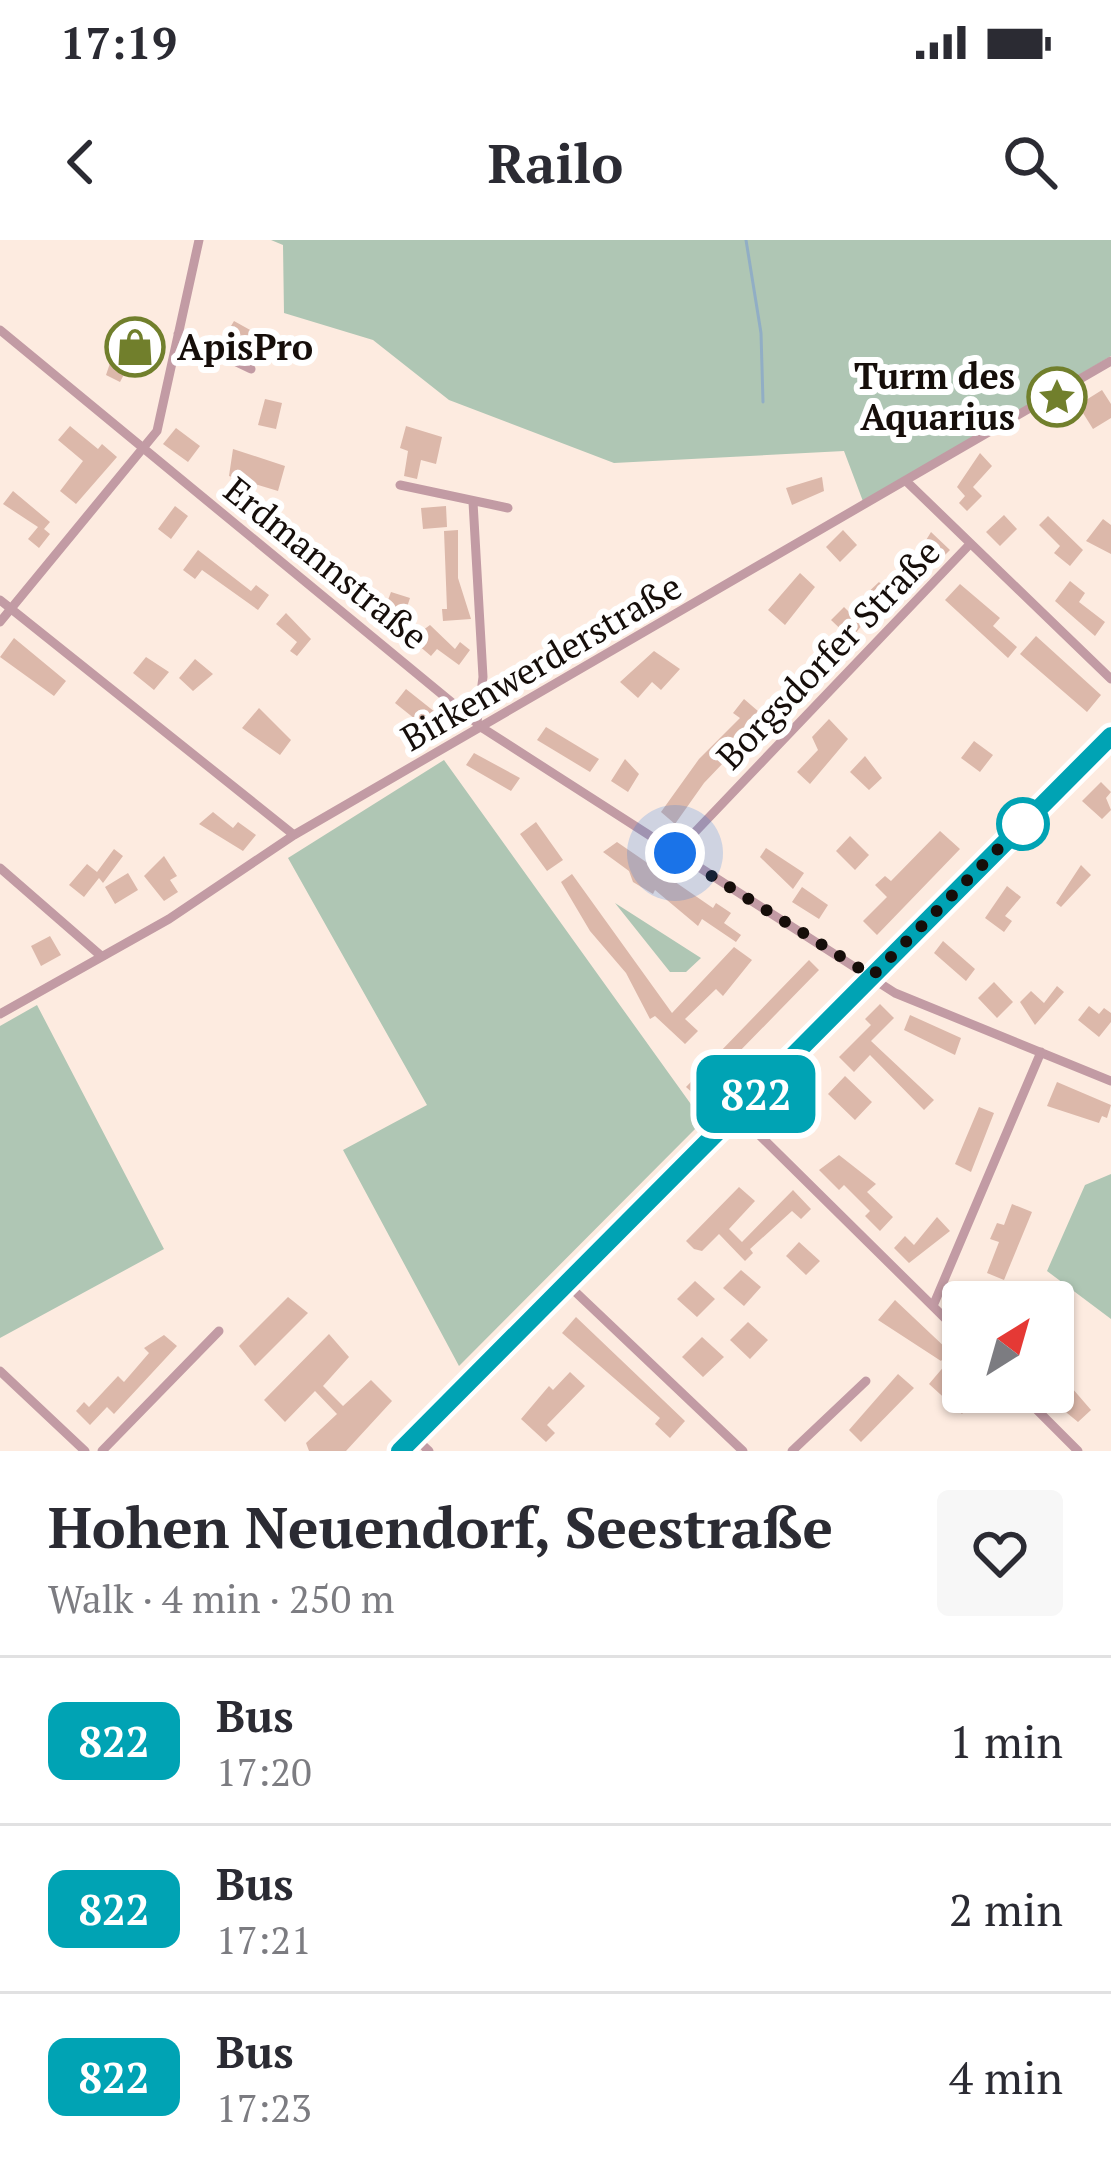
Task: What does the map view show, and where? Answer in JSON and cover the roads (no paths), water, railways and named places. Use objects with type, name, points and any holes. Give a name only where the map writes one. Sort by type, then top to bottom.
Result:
[{"type":"main road","points":[[399,1451],[1111,736]]},
{"type":"street","points":[[0,622],[157,430],[199,240]]},
{"type":"street","name":"Erdmannstraße","points":[[0,330],[480,725],[895,993],[1111,1081]]},
{"type":"street","points":[[178,334],[251,369]]},
{"type":"street","name":"Birkenwerderstraße","points":[[0,1014],[169,920],[294,835],[480,725],[1111,361]]},
{"type":"street","points":[[906,481],[1111,679]]},
{"type":"street","points":[[400,485],[508,508]]},
{"type":"street","points":[[473,502],[483,677],[480,725]]},
{"type":"street","name":"Borgsdorfer Straße","points":[[675,853],[970,544]]},
{"type":"street","points":[[0,600],[294,835]]},
{"type":"street","points":[[0,868],[100,955]]},
{"type":"street","points":[[933,1306],[1041,1052]]},
{"type":"street","points":[[736,1113],[942,1315]]},
{"type":"street","points":[[566,1283],[743,1451]]},
{"type":"street","points":[[102,1451],[219,1331]]},
{"type":"street","points":[[0,1371],[85,1451]]},
{"type":"street","points":[[792,1451],[866,1381]]},
{"type":"street","points":[[1040,1413],[1078,1451]]},
{"type":"street","points":[[414,1437],[428,1451]]},
{"type":"waterway","points":[[746,240],[761,333],[763,402]]},
{"type":"place","name":"ApisPro","points":[[135,347]]},
{"type":"place","name":"Turm des Aquarius","points":[[1057,397]]}]
